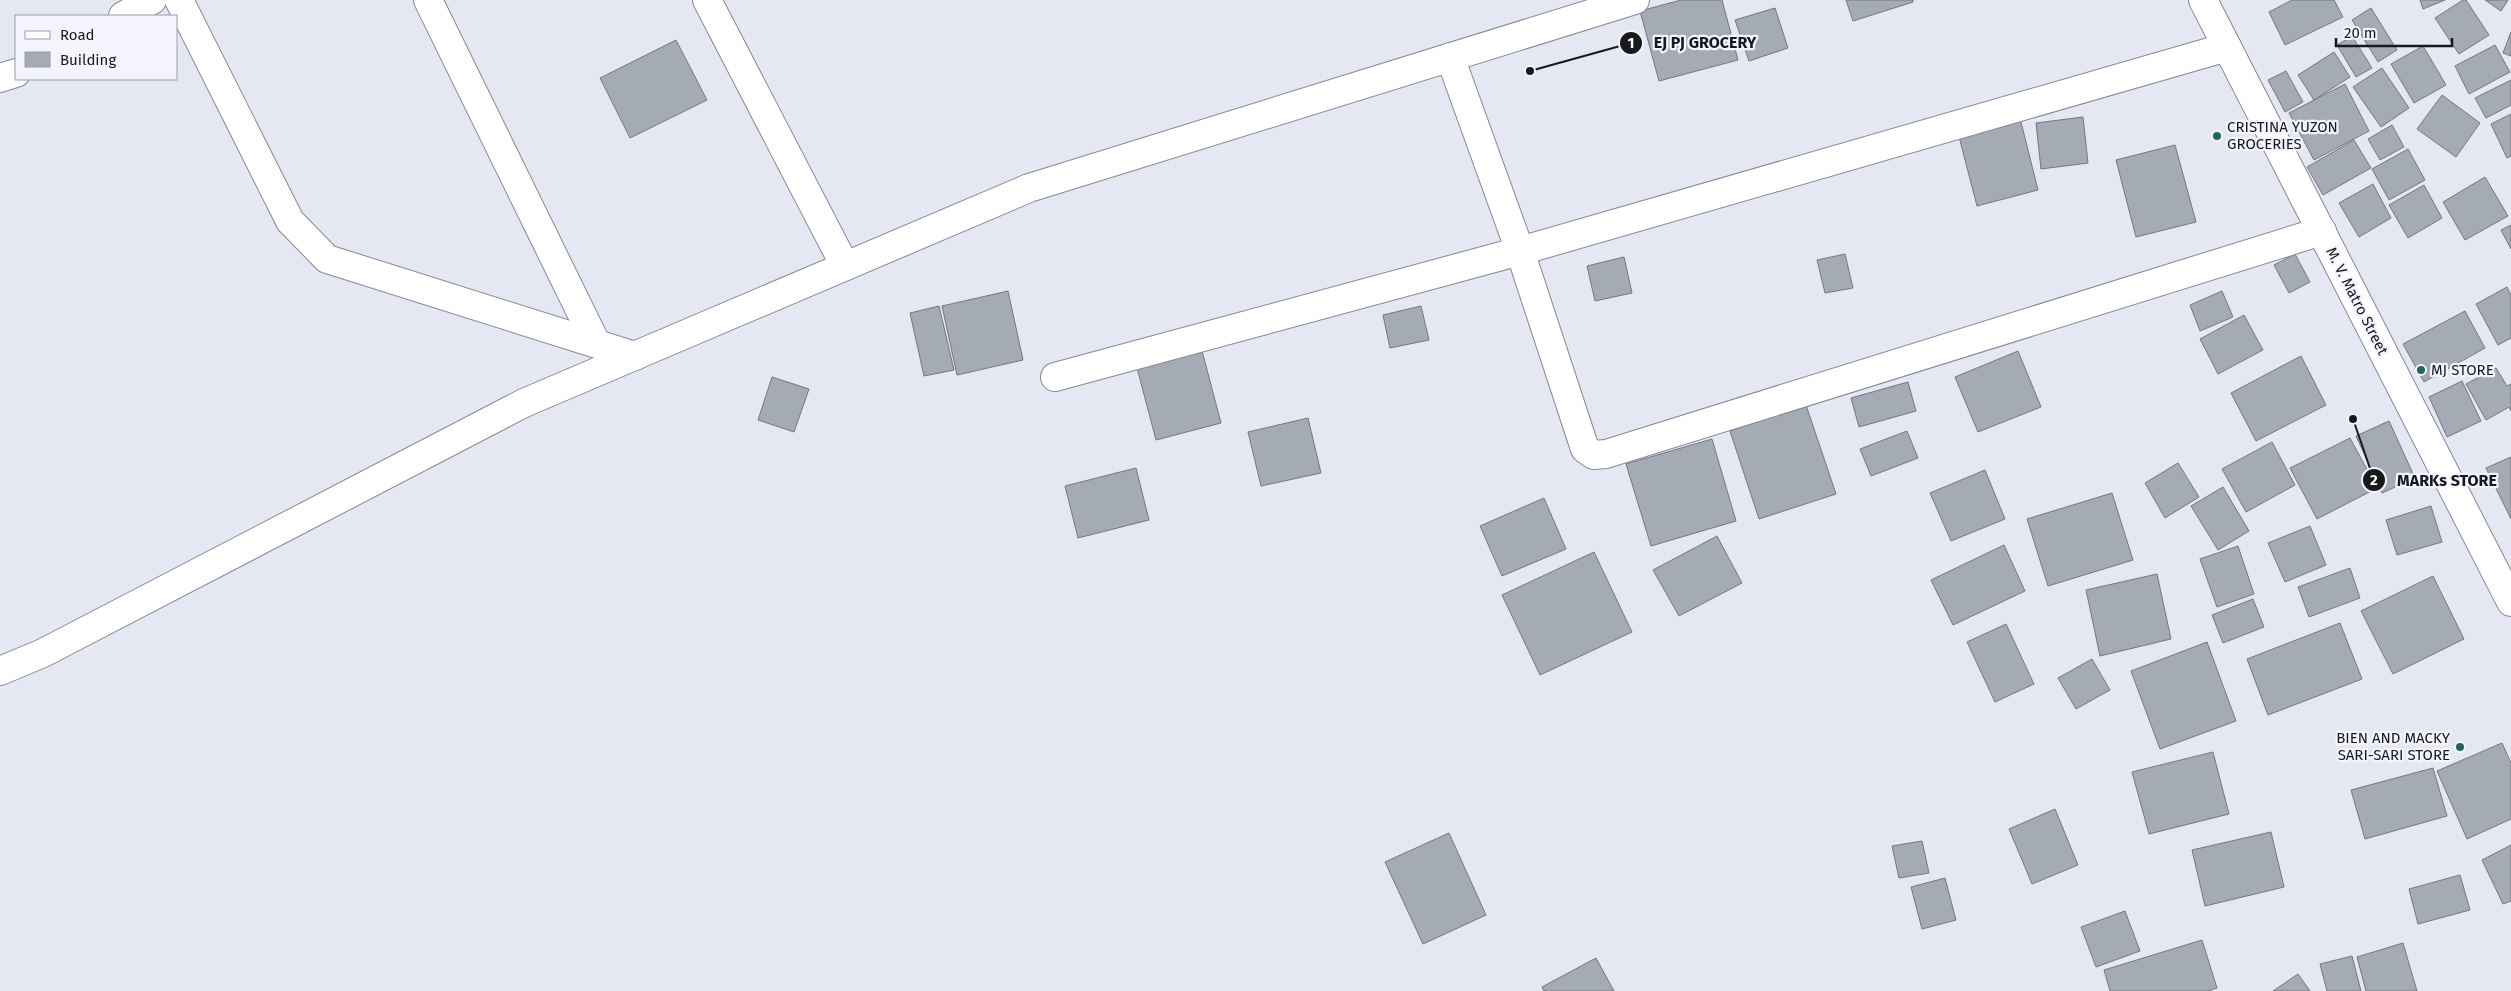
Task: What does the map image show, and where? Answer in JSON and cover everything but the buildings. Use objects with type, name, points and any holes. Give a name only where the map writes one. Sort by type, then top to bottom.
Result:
[{"type":"street","points":[[124,15],[152,0]]},
{"type":"street","points":[[180,0],[290,221],[327,259],[635,356]]},
{"type":"street","points":[[428,0],[596,343]]},
{"type":"street","points":[[707,0],[845,266]]},
{"type":"street","points":[[0,671],[43,653],[524,403],[1030,188],[1635,0]]},
{"type":"street","name":"M. V. Matro Street","points":[[2203,0],[2511,602]]},
{"type":"street","points":[[1055,377],[1520,250],[2227,47]]},
{"type":"street","points":[[1450,57],[1520,250],[1585,449],[1594,455],[1606,454],[2322,231]]},
{"type":"street","points":[[0,78],[15,73]]},
{"type":"place","name":"EJ PJ GROCERY","points":[[1530,71]]},
{"type":"place","name":"CRISTINA YUZON GROCERIES","points":[[2217,136]]},
{"type":"place","name":"MJ STORE","points":[[2421,370]]},
{"type":"place","name":"MARKs STORE","points":[[2353,419]]},
{"type":"place","name":"BIEN AND MACKY SARI-SARI STORE","points":[[2460,747]]}]
